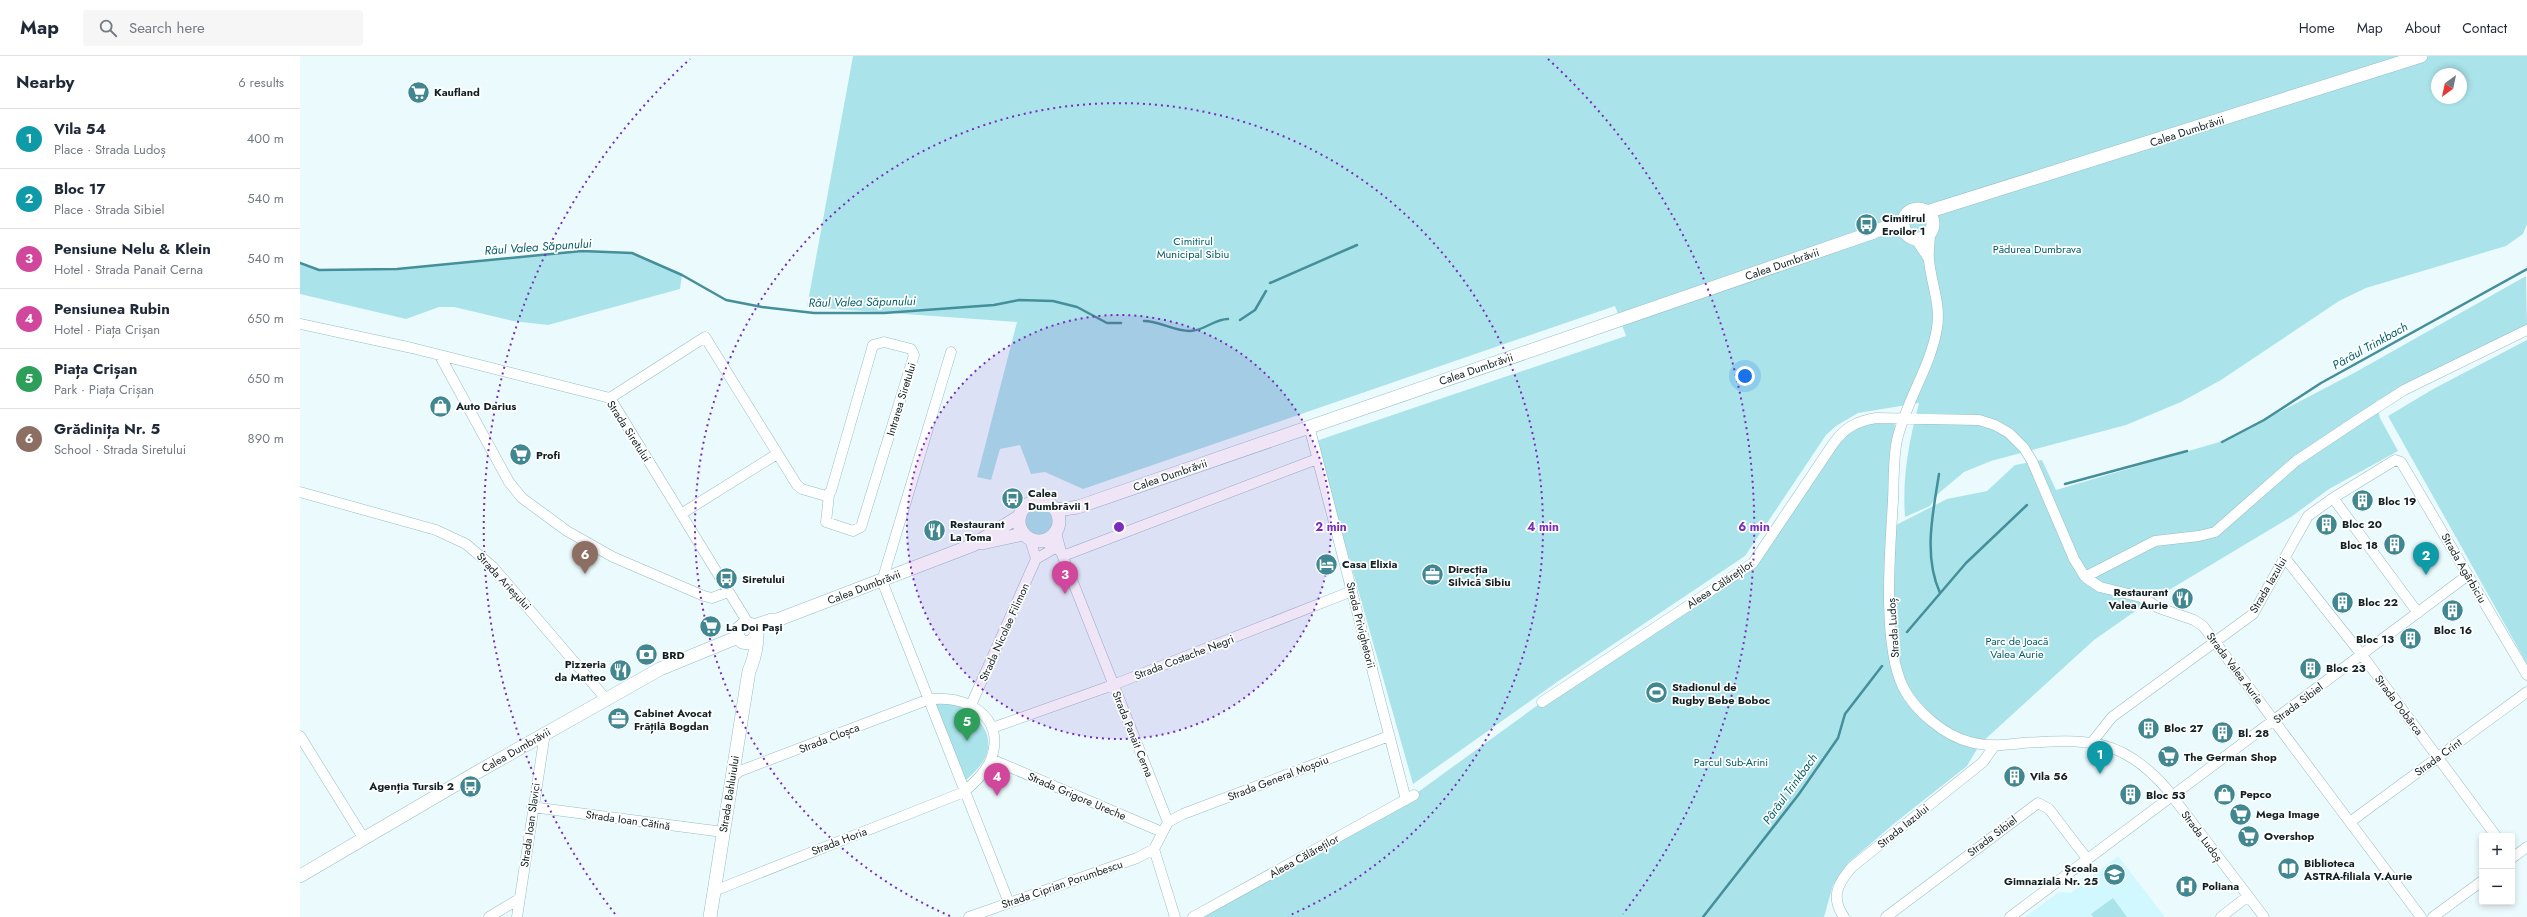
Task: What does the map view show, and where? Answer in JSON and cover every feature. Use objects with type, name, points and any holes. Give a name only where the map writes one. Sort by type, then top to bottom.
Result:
[{"type":"main road","name":"Calea Dumbrăvii","points":[[1930,222],[1953,205],[2421,56]]},
{"type":"main road","points":[[1920,209],[1930,222],[1923,238],[1908,230],[1911,210],[1920,209]]},
{"type":"main road","name":"Calea Dumbrăvii","points":[[1057,521],[1078,507],[1874,232],[1908,230]]},
{"type":"main road","name":"Calea Dumbrăvii","points":[[300,876],[545,733],[670,664],[748,632],[772,620],[777,620],[882,581],[973,545],[1020,516],[1023,508],[1035,501],[1048,503],[1057,521],[1056,549]]},
{"type":"main road","points":[[1020,516],[1019,523],[1027,536],[1056,549]]},
{"type":"main road","name":"Calea Dumbrăvii","points":[[973,545],[1027,536]]},
{"type":"main road","name":"Strada Bahluiului","points":[[710,917],[749,672],[748,632]]},
{"type":"street","name":"Strada Ludoș","points":[[1930,222],[1929,259],[1938,310],[1938,326],[1903,419],[1895,454],[1890,562],[1891,634],[1897,671],[1904,688],[1913,703],[1942,728],[1966,741],[1995,745],[2093,741],[2116,750],[2142,764],[2173,797],[2264,917]]},
{"type":"street","name":"Strada Ludoș","points":[[1908,230],[1929,259]]},
{"type":"street","name":"Strada Siretului","points":[[300,324],[440,356],[610,398],[736,605],[748,632]]},
{"type":"street","points":[[2085,577],[2155,541],[2199,536],[2215,532],[2296,461],[2359,419],[2409,388],[2527,330]]},
{"type":"street","points":[[610,398],[705,337],[799,487],[823,495],[829,494]]},
{"type":"street","name":"Intrarea Siretului","points":[[884,342],[911,349],[914,355],[861,527],[853,531],[826,522],[829,494],[873,345],[884,342]]},
{"type":"street","points":[[951,352],[882,581],[927,700],[1009,903]]},
{"type":"street","points":[[440,356],[509,482],[529,503],[587,544],[637,569],[704,596],[718,597],[728,592]]},
{"type":"street","name":"Aleea Călăreților","points":[[1542,702],[1753,563],[1833,444],[1848,428],[1863,420],[1876,418],[1903,419]]},
{"type":"street","name":"Strada Valea Aurie","points":[[1903,419],[1979,420],[1995,425],[2008,433],[2024,448],[2032,461],[2074,559],[2085,577],[2100,587],[2131,594],[2159,608],[2194,620],[2216,642],[2421,917]]},
{"type":"street","name":"Strada Privighetorii","points":[[1309,426],[1389,736],[1410,797]]},
{"type":"street","points":[[681,514],[777,454]]},
{"type":"street","points":[[1027,536],[1036,559],[1056,549],[1317,459]]},
{"type":"street","name":"Strada Iazului","points":[[2093,741],[2112,717],[2253,614],[2285,558],[2302,523],[2316,510],[2395,460],[2401,462]]},
{"type":"street","name":"Strada Agârbiciu","points":[[2401,462],[2527,675]]},
{"type":"street","name":"Strada Arieșului","points":[[300,492],[436,530],[466,544],[493,567],[606,699]]},
{"type":"street","points":[[2333,498],[2418,613]]},
{"type":"street","name":"Strada Panait Cerna","points":[[1057,521],[1056,549],[1168,822]]},
{"type":"street","name":"Strada Dobârca","points":[[2285,558],[2362,655],[2494,833]]},
{"type":"street","name":"Strada Nicolae Filimon","points":[[971,705],[1036,559]]},
{"type":"street","name":"Strada Sibiel","points":[[2010,917],[2173,797],[2468,575]]},
{"type":"street","name":"Strada Costache Negri","points":[[992,728],[1113,685],[1352,591]]},
{"type":"street","name":"Strada Crint","points":[[2350,822],[2527,692]]},
{"type":"street","name":"Strada Cloșca","points":[[732,778],[740,771],[927,700],[951,698],[971,705]]},
{"type":"street","points":[[964,792],[978,779],[991,759],[994,739],[992,728],[981,712],[971,705]]},
{"type":"street","name":"Strada Ioan Slavici","points":[[517,917],[532,807],[545,733]]},
{"type":"street","points":[[300,736],[364,839]]},
{"type":"street","name":"Strada General Moșoiu","points":[[1168,822],[1183,814],[1389,736]]},
{"type":"street","name":"Strada Iazului","points":[[1841,916],[1836,900],[1836,889],[1852,867],[1983,762],[1995,745]]},
{"type":"street","name":"Strada Grigore Ureche","points":[[991,759],[1162,832]]},
{"type":"street","name":"Strada Horia","points":[[714,890],[964,792]]},
{"type":"street","name":"Aleea Călăreților","points":[[1193,917],[1410,797]]},
{"type":"street","name":"Strada Sibiel","points":[[1886,917],[2038,803],[2049,809],[2088,860]]},
{"type":"street","name":"Strada Ioan Cătină","points":[[532,807],[723,832]]},
{"type":"street","points":[[1168,822],[1154,849],[1175,917]]},
{"type":"street","points":[[2515,856],[2527,847]]},
{"type":"street","name":"Strada Ciprian Porumbescu","points":[[969,917],[1137,858],[1154,849]]},
{"type":"street","points":[[2433,917],[2479,883]]},
{"type":"street","points":[[2221,917],[2248,896]]},
{"type":"street","points":[[489,917],[519,899]]},
{"type":"shaded area","name":"Școala Gimnazială Nr. 25","points":[[2118,856],[2165,917],[2025,917],[2059,892],[2071,893]]},
{"type":"green space","name":"Pădurea Dumbrava","points":[[853,56],[2527,56],[2527,224],[2523,234],[2506,246],[2366,288],[2339,301],[2221,380],[2181,402],[2126,425],[1991,461],[1964,472],[1939,493],[1930,506],[1905,517],[1905,474],[1912,431],[1919,403],[1858,413],[1836,426],[1826,435],[1745,556],[1557,682],[1413,784],[1316,441],[1626,336],[1615,306],[1083,489],[1045,472],[1031,474],[1020,445],[1000,449],[991,480],[977,477],[1017,322],[807,307]]},
{"type":"green space","points":[[582,251],[632,253],[682,275],[680,289],[548,325],[513,321],[454,307],[439,307],[406,319],[300,294],[300,263],[319,270],[397,269]]},
{"type":"green space","name":"Parcul Sub-Arini","points":[[2526,276],[2527,325],[2376,401],[2380,418],[2398,451],[2329,489],[2291,517],[2144,605],[2094,640],[1980,744],[1967,766],[1896,822],[1848,863],[1833,885],[1824,917],[1193,917],[1414,795],[1542,702],[1747,568],[1833,444],[1855,423],[1895,420],[1892,527],[1947,499],[1987,491],[2015,465],[2042,460],[2056,490],[2226,440],[2354,373]]},
{"type":"green space","points":[[2527,340],[2527,664],[2388,416],[2435,388]]},
{"type":"green space","points":[[1039,508],[1048,512],[1052,521],[1048,530],[1039,534],[1030,530],[1026,521],[1030,512]]},
{"type":"green space","points":[[949,702],[966,710],[980,722],[988,739],[988,748],[985,758],[976,771],[964,782],[931,703]]},
{"type":"green space","points":[[2113,898],[2127,917],[2093,917],[2091,914]]},
{"type":"waterway","name":"Râul Valea Săpunului","points":[[1270,283],[1357,245]]},
{"type":"waterway","name":"Râul Valea Săpunului","points":[[300,263],[319,270],[397,269],[582,251],[632,253],[682,275],[726,300],[762,307],[814,313],[884,313],[994,305],[1019,300],[1053,301],[1077,307],[1107,323],[1121,323]]},
{"type":"waterway","name":"Pârâul Trinkbach","points":[[2222,442],[2264,420],[2321,383],[2527,269]]},
{"type":"waterway","name":"Râul Valea Săpunului","points":[[1240,320],[1255,310],[1266,291]]},
{"type":"waterway","name":"Râul Valea Săpunului","points":[[1144,321],[1150,321],[1184,331],[1190,331],[1228,319]]},
{"type":"waterway","name":"Pârâul Trinkbach","points":[[2065,484],[2187,451]]},
{"type":"waterway","points":[[1939,474],[1932,519],[1931,549],[1935,579],[1940,593]]},
{"type":"waterway","name":"Pârâul Trinkbach","points":[[1907,632],[1966,563],[2027,505]]},
{"type":"waterway","name":"Pârâul Trinkbach","points":[[1703,917],[1799,794],[1838,738],[1845,714],[1882,666]]},
{"type":"place","name":"Kaufland","points":[[419,92]]},
{"type":"place","name":"Cimitirul Eroilor 1","points":[[1866,224]]},
{"type":"place","name":"Auto Darius","points":[[440,406]]},
{"type":"place","name":"Profi","points":[[520,455]]},
{"type":"place","name":"Calea Dumbrăvii 1","points":[[1012,499]]},
{"type":"place","name":"Bloc 19","points":[[2363,501]]},
{"type":"place","name":"Bloc 20","points":[[2326,524]]},
{"type":"place","name":"Restaurant La Toma","points":[[934,530]]},
{"type":"place","name":"Bloc 18","points":[[2394,545]]},
{"type":"place","name":"Casa Elixia","points":[[1326,564]]},
{"type":"place","name":"Grădinița Nr. 5","points":[[585,574]]},
{"type":"place","name":"Direcția Silvică Sibiu","points":[[1432,575]]},
{"type":"place","name":"Bloc 17","points":[[2426,575]]},
{"type":"place","name":"Siretului","points":[[727,579]]},
{"type":"place","name":"Pensiune Nelu & Klein","points":[[1065,594]]},
{"type":"place","name":"Restaurant Valea Aurie","points":[[2183,598]]},
{"type":"place","name":"Bloc 22","points":[[2343,602]]},
{"type":"place","name":"Bloc 16","points":[[2453,610]]},
{"type":"place","name":"La Doi Pași","points":[[710,627]]},
{"type":"place","name":"Bloc 13","points":[[2410,639]]},
{"type":"place","name":"BRD","points":[[646,655]]},
{"type":"place","name":"Bloc 23","points":[[2310,668]]},
{"type":"place","name":"Pizzeria da Matteo","points":[[621,670]]},
{"type":"place","name":"Stadionul de Rugby Bebe Boboc","points":[[1657,693]]},
{"type":"place","name":"Cabinet Avocat Frățilă Bogdan","points":[[618,719]]},
{"type":"place","name":"Bloc 27","points":[[2148,728]]},
{"type":"place","name":"Bl. 28","points":[[2222,733]]},
{"type":"place","name":"Piața Crișan","points":[[967,741]]},
{"type":"place","name":"The German Shop","points":[[2169,757]]},
{"type":"place","name":"Vila 54","points":[[2100,774]]},
{"type":"place","name":"Vila 56","points":[[2015,776]]},
{"type":"place","name":"Agenția Tursib 2","points":[[470,786]]},
{"type":"place","name":"Pepco","points":[[2225,794]]},
{"type":"place","name":"Bloc 53","points":[[2131,795]]},
{"type":"place","name":"Pensiunea Rubin","points":[[997,796]]},
{"type":"place","name":"Mega Image","points":[[2240,814]]},
{"type":"place","name":"Overshop","points":[[2249,836]]},
{"type":"place","name":"Biblioteca ASTRA-filiala V.Aurie","points":[[2289,869]]},
{"type":"place","name":"Școala Gimnazială Nr. 25","points":[[2114,874]]},
{"type":"place","name":"Poliana","points":[[2187,886]]},
{"type":"park label","name":"Cimitirul Municipal Sibiu","points":[[1193,247]]},
{"type":"park label","name":"Parc de Joacă Valea Aurie","points":[[2017,647]]}]
